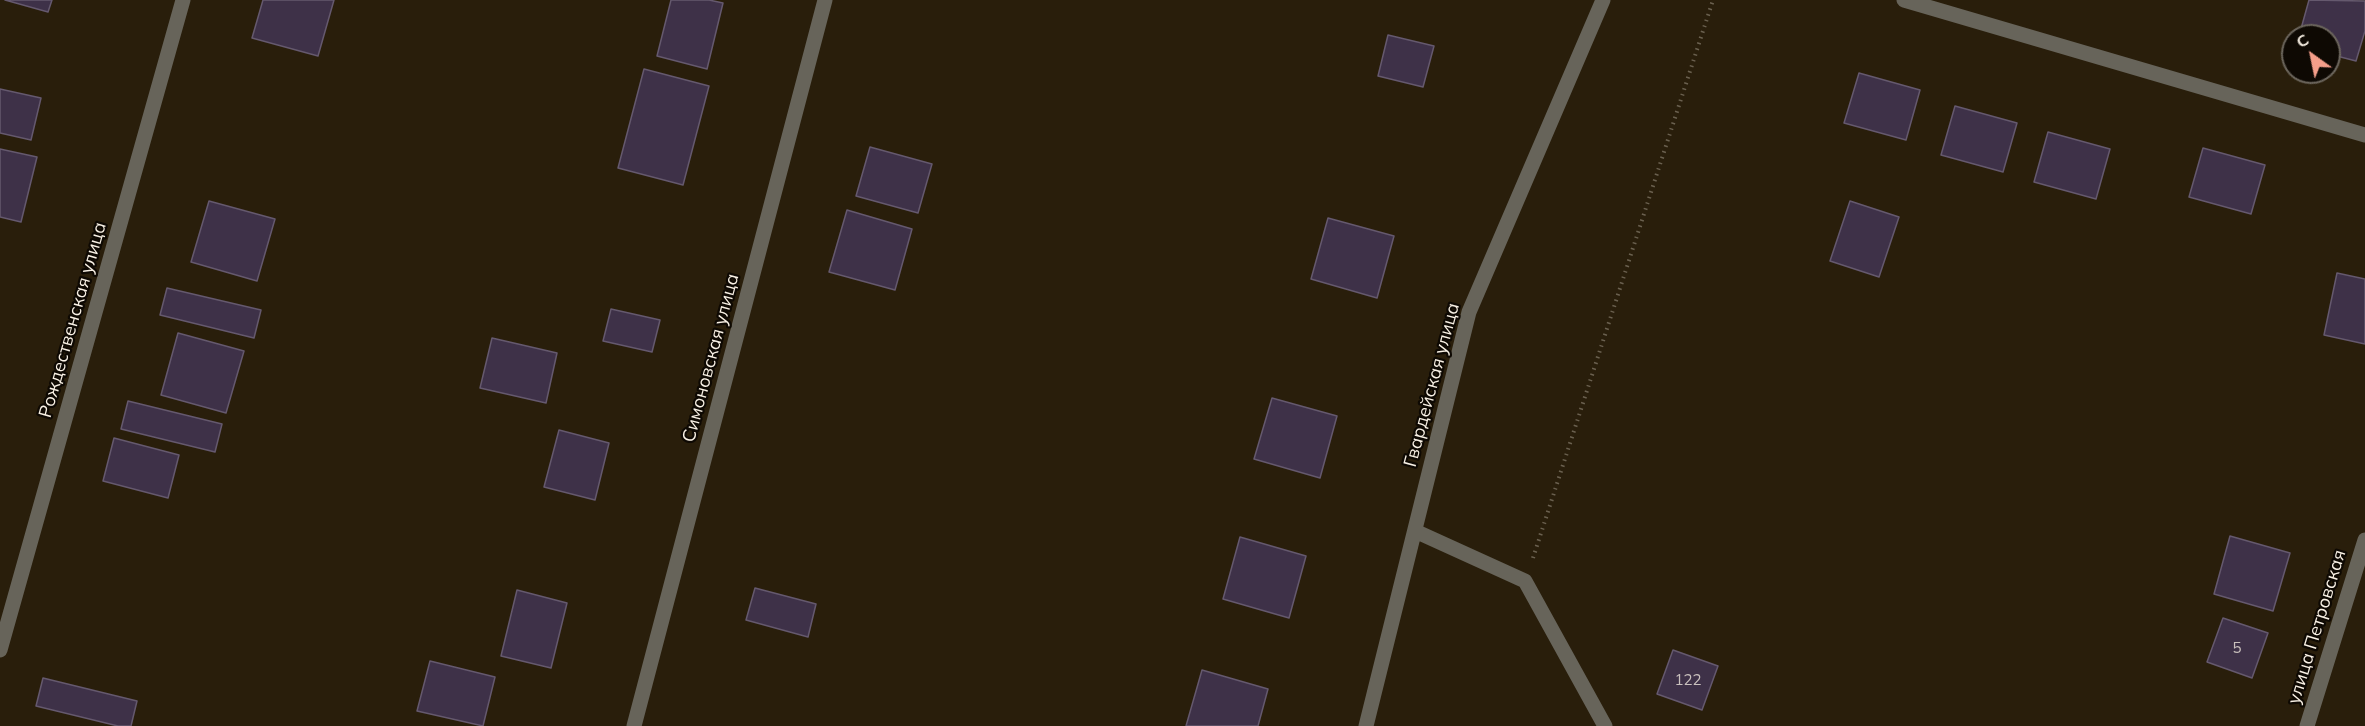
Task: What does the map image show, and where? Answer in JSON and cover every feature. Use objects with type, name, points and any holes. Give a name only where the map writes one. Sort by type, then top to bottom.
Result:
[{"type":"street","name":"Рождественская улица","points":[[0,650],[183,0]]},
{"type":"street","name":"Симоновская улица","points":[[634,726],[825,0]]},
{"type":"street","name":"Гвардейская улица","points":[[1366,726],[1469,312],[1603,0]]},
{"type":"street","points":[[1904,0],[2365,135]]},
{"type":"street","points":[[1415,531],[1525,581],[1594,711],[1605,726]]},
{"type":"street","name":"улица Петровская","points":[[2307,726],[2365,540]]},
{"type":"street","points":[[1589,726],[1594,711]]},
{"type":"path","points":[[1525,581],[1713,0]]},
{"type":"building","points":[[5,0],[52,0],[48,12]]},
{"type":"building","points":[[263,0],[334,0],[318,56],[252,38]]},
{"type":"building","points":[[671,0],[709,0],[723,3],[707,69],[657,56]]},
{"type":"building","points":[[2309,0],[2365,1],[2365,31],[2356,61],[2341,57],[2341,24],[2302,24]]},
{"type":"building","points":[[1388,35],[1434,46],[1423,87],[1378,76]]},
{"type":"building","points":[[644,69],[709,86],[683,185],[618,168]]},
{"type":"building","points":[[1859,73],[1920,90],[1906,140],[1844,123]]},
{"type":"building","points":[[0,89],[41,98],[31,140],[0,133]]},
{"type":"building","points":[[1955,106],[2017,123],[2003,172],[1941,155]]},
{"type":"building","points":[[2048,132],[2110,149],[2096,199],[2034,182]]},
{"type":"building","points":[[870,147],[932,164],[918,213],[856,196]]},
{"type":"building","points":[[2203,148],[2265,165],[2251,214],[2189,197]]},
{"type":"building","points":[[0,149],[37,157],[21,222],[0,217]]},
{"type":"building","points":[[209,201],[275,219],[257,281],[191,262]]},
{"type":"building","points":[[1850,201],[1899,217],[1879,277],[1830,261]]},
{"type":"building","points":[[847,210],[912,229],[895,290],[829,272]]},
{"type":"building","points":[[1328,218],[1394,236],[1377,298],[1311,279]]},
{"type":"building","points":[[2337,273],[2365,279],[2365,344],[2324,335]]},
{"type":"building","points":[[167,288],[261,310],[254,338],[160,315]]},
{"type":"building","points":[[611,309],[660,320],[652,352],[603,341]]},
{"type":"building","points":[[178,333],[244,351],[226,413],[161,395]]},
{"type":"building","points":[[492,338],[557,353],[546,403],[480,388]]},
{"type":"building","points":[[1272,398],[1337,416],[1320,478],[1254,459]]},
{"type":"building","points":[[128,401],[222,424],[215,452],[121,429]]},
{"type":"building","points":[[559,430],[609,443],[595,500],[544,487]]},
{"type":"building","points":[[114,438],[179,455],[168,498],[103,481]]},
{"type":"building","points":[[2230,536],[2290,553],[2273,611],[2214,594]]},
{"type":"building","points":[[1240,537],[1306,556],[1289,618],[1223,599]]},
{"type":"building","points":[[755,588],[816,604],[808,637],[746,620]]},
{"type":"building","points":[[517,590],[567,603],[551,668],[501,656]]},
{"type":"building","points":[[2223,618],[2268,633],[2252,678],[2207,662]]},
{"type":"building","points":[[1673,650],[1718,666],[1702,710],[1657,694]]},
{"type":"building","points":[[430,661],[495,677],[483,726],[417,711]]},
{"type":"building","points":[[1202,670],[1268,689],[1258,726],[1186,726]]},
{"type":"building","points":[[43,678],[137,701],[131,726],[118,726],[36,706]]}]
